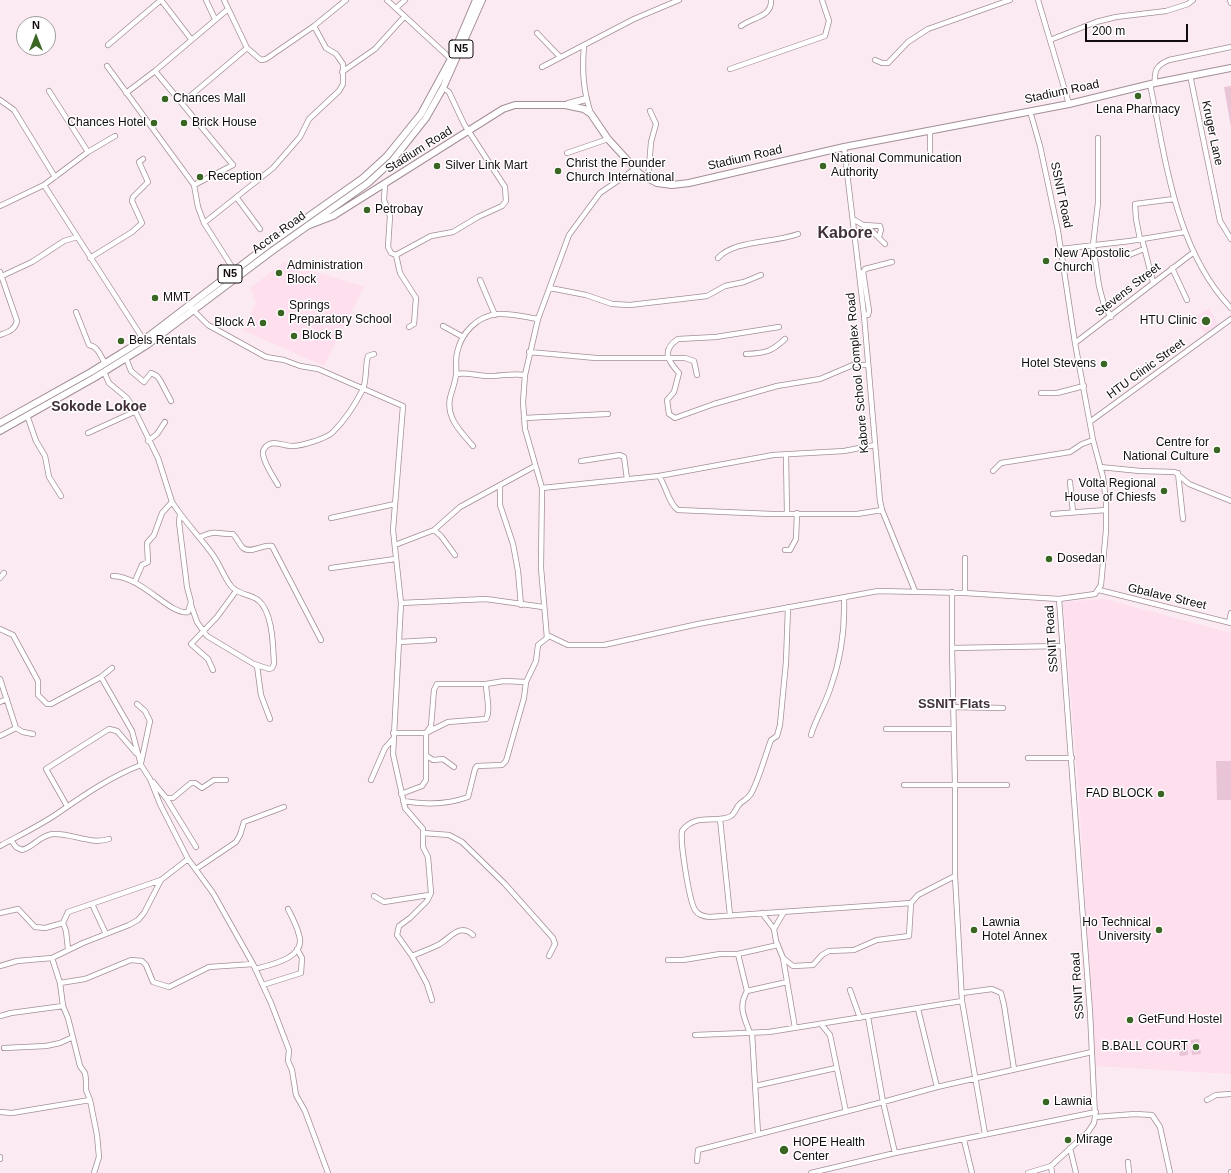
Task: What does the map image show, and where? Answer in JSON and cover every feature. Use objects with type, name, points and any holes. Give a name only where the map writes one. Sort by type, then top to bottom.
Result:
[{"type":"main road","name":"Accra Road","points":[[0,423],[143,340],[234,270],[363,178],[400,141],[421,114],[451,59],[476,0]]},
{"type":"main road","name":"Accra Road","points":[[0,430],[104,372],[147,345],[192,310],[327,211],[368,183],[392,160],[426,118],[444,88],[482,0]]},
{"type":"main road","name":"Stadium Road","points":[[317,210],[342,210],[503,109],[515,105],[565,105],[579,107],[591,114],[608,139],[635,169],[648,179],[657,183],[672,185],[689,183],[844,147],[1068,104],[1152,83],[1231,68]]},
{"type":"main road","points":[[565,105],[586,99]]},
{"type":"main road","points":[[307,226],[323,221],[342,210]]},
{"type":"street","points":[[108,45],[161,0],[191,39]]},
{"type":"street","points":[[206,0],[215,19]]},
{"type":"street","points":[[224,0],[227,10],[246,48],[261,60],[266,59],[314,26],[346,0]]},
{"type":"street","points":[[387,0],[451,59]]},
{"type":"street","points":[[396,8],[405,0]]},
{"type":"street","points":[[542,67],[634,19],[679,0]]},
{"type":"street","points":[[741,26],[769,11],[771,7],[771,0]]},
{"type":"street","points":[[730,69],[825,36],[829,21],[822,0]]},
{"type":"street","points":[[875,60],[882,64],[888,63],[908,42],[923,32],[1010,0]]},
{"type":"street","points":[[1038,0],[1068,104]]},
{"type":"street","points":[[1050,40],[1096,22],[1116,17],[1166,11],[1188,4],[1193,0]]},
{"type":"street","points":[[126,93],[155,71],[227,10]]},
{"type":"street","points":[[342,72],[375,49],[404,17]]},
{"type":"street","points":[[204,223],[273,168],[300,137],[309,119],[339,91],[343,84],[342,64],[336,54],[326,48],[314,26]]},
{"type":"street","points":[[537,33],[560,57]]},
{"type":"street","points":[[584,45],[582,69],[586,99],[591,114]]},
{"type":"street","points":[[1231,47],[1169,60],[1160,64],[1154,72],[1152,83],[1174,199],[1185,232],[1194,252],[1218,293],[1231,308]]},
{"type":"street","points":[[182,103],[246,48]]},
{"type":"street","points":[[107,66],[194,185],[198,207],[204,223],[234,270]]},
{"type":"street","points":[[155,71],[233,165],[194,185]]},
{"type":"street","name":"Kruger Lane","points":[[1190,76],[1219,216],[1230,237]]},
{"type":"street","points":[[396,255],[431,236],[453,232],[478,217],[502,206],[506,201],[505,187],[470,131],[464,124],[449,92],[444,88]]},
{"type":"street","points":[[49,91],[88,152]]},
{"type":"street","points":[[0,100],[14,110],[55,177]]},
{"type":"street","name":"SSNIT Road","points":[[1030,111],[1040,146],[1061,249],[1075,343],[1091,421],[1093,440],[1104,486],[1106,510],[1103,570],[1099,590],[1087,596],[1059,599],[1072,758],[1096,1112],[1092,1128],[1051,1166]]},
{"type":"street","points":[[648,179],[651,142],[656,124],[650,112]]},
{"type":"street","points":[[930,131],[930,159]]},
{"type":"street","points":[[0,206],[44,185],[88,152],[115,136]]},
{"type":"street","points":[[1098,138],[1098,203],[1093,245],[1099,286],[1104,305],[1111,317]]},
{"type":"street","points":[[567,153],[608,139]]},
{"type":"street","name":"Kabore School Complex Road","points":[[844,147],[864,315],[882,510],[915,591]]},
{"type":"street","points":[[90,258],[132,232],[142,223],[132,201],[133,197],[148,182],[138,162],[143,158]]},
{"type":"street","points":[[403,801],[437,804],[461,800],[468,797],[477,766],[502,765],[506,761],[524,698],[526,682],[536,661],[538,645],[546,639],[547,635],[543,607],[541,568],[542,488],[535,466],[524,418],[525,375],[529,352],[538,319],[550,288],[559,258],[569,235],[600,193],[635,169]]},
{"type":"street","points":[[385,184],[384,200],[390,216],[388,223],[388,247],[391,253],[396,255]]},
{"type":"street","points":[[44,185],[76,237],[147,345]]},
{"type":"street","points":[[237,198],[260,229]]},
{"type":"street","points":[[1153,282],[1136,219],[1136,204],[1174,199]]},
{"type":"street","points":[[853,219],[862,224],[886,244]]},
{"type":"street","points":[[862,224],[880,226],[881,230],[878,237]]},
{"type":"street","points":[[1061,249],[1185,232]]},
{"type":"street","points":[[718,258],[723,252],[733,248],[786,239],[798,234]]},
{"type":"street","points":[[0,335],[10,332],[15,327],[17,321],[1,274],[32,262],[64,241],[76,237]]},
{"type":"street","points":[[1129,256],[1144,249]]},
{"type":"street","name":"Stevens Street","points":[[1075,343],[1111,317],[1153,282],[1194,252]]},
{"type":"street","points":[[396,255],[400,273],[417,303],[414,324],[409,327]]},
{"type":"street","points":[[864,315],[868,315],[869,310],[863,272],[865,269],[892,262]]},
{"type":"street","points":[[1172,268],[1187,300]]},
{"type":"street","points":[[550,288],[586,295],[612,304],[630,305],[707,296],[725,286],[744,282],[761,275]]},
{"type":"street","points":[[480,280],[495,315]]},
{"type":"street","points":[[188,305],[208,325],[266,358],[284,360],[300,366],[318,369],[404,406],[392,530],[401,603],[392,740],[393,754],[404,808],[421,826],[423,833],[423,847],[428,862],[429,895],[427,901],[410,918],[399,926],[398,930],[400,940],[412,956],[427,984],[432,1000]]},
{"type":"street","points":[[76,312],[86,340],[89,345],[94,346],[98,350],[105,363]]},
{"type":"street","points":[[473,446],[457,427],[449,412],[456,374],[457,352],[463,337],[474,324],[489,316],[495,315],[538,319]]},
{"type":"street","name":"HTU Clinic Street","points":[[1091,421],[1231,319]]},
{"type":"street","points":[[443,326],[463,337]]},
{"type":"street","points":[[779,327],[716,337],[678,339],[668,348],[668,357],[672,365],[679,373],[674,392],[667,400],[667,408],[670,414],[675,418],[714,404],[776,386],[820,379],[853,365],[868,365]]},
{"type":"street","points":[[746,354],[770,351],[777,348],[785,339]]},
{"type":"street","points":[[529,352],[596,358],[685,358],[694,361],[697,375]]},
{"type":"street","points":[[278,485],[264,460],[262,454],[263,450],[270,444],[279,443],[293,446],[327,436],[332,432],[363,388],[368,356],[374,354]]},
{"type":"street","points":[[126,358],[131,371],[144,382],[152,374],[157,376],[171,401]]},
{"type":"street","points":[[104,372],[113,388],[127,398],[158,458],[172,502],[180,514],[214,556],[232,588],[259,600],[265,611],[270,626],[274,664],[272,668],[269,669],[254,664],[224,647],[207,636],[197,622],[187,587],[181,542],[180,514]]},
{"type":"street","points":[[456,374],[462,373],[491,376],[512,373],[525,375]]},
{"type":"street","points":[[1041,393],[1057,393],[1084,386]]},
{"type":"street","points":[[88,433],[134,412]]},
{"type":"street","points":[[524,418],[608,414]]},
{"type":"street","points":[[27,415],[36,441],[45,456],[48,477],[56,486],[61,496]]},
{"type":"street","points":[[148,441],[158,434],[165,422]]},
{"type":"street","points":[[992,471],[1001,463],[1070,452],[1082,444],[1093,440]]},
{"type":"street","points":[[542,488],[659,476],[773,455],[844,451],[875,445]]},
{"type":"street","points":[[581,461],[620,455],[624,457],[627,479]]},
{"type":"street","points":[[786,455],[787,513]]},
{"type":"street","points":[[395,545],[434,530],[460,507],[535,466]]},
{"type":"street","points":[[1100,467],[1140,472],[1175,472],[1178,473],[1191,486],[1231,501]]},
{"type":"street","points":[[1178,473],[1183,519]]},
{"type":"street","points":[[659,476],[674,506],[678,510],[857,514],[882,510]]},
{"type":"street","points":[[1070,482],[1073,512]]},
{"type":"street","points":[[500,485],[500,505],[513,544],[518,571],[521,605]]},
{"type":"street","points":[[135,581],[142,565],[148,562],[147,543],[154,535],[162,513],[172,502]]},
{"type":"street","points":[[331,518],[395,504]]},
{"type":"street","points":[[1053,514],[1106,510]]},
{"type":"street","points":[[785,550],[790,550],[795,542],[796,513]]},
{"type":"street","points":[[434,530],[441,536],[455,555]]},
{"type":"street","points":[[200,537],[211,532],[217,532],[233,534],[244,548],[248,550],[268,545],[272,546],[322,640]]},
{"type":"street","points":[[965,558],[965,592]]},
{"type":"street","points":[[331,568],[395,560]]},
{"type":"street","points":[[0,578],[4,573]]},
{"type":"street","points":[[113,576],[135,581],[177,611],[187,613],[191,605]]},
{"type":"street","name":"Gbalave Street","points":[[1099,590],[1230,622]]},
{"type":"street","points":[[213,670],[208,659],[191,646],[224,609],[236,591]]},
{"type":"street","points":[[547,635],[568,645],[604,646],[698,624],[878,591],[965,592],[1059,599]]},
{"type":"street","points":[[952,592],[955,876],[962,1001],[985,1134]]},
{"type":"street","points":[[811,735],[831,687],[841,647],[845,615],[844,598]]},
{"type":"street","points":[[401,603],[486,600],[543,607]]},
{"type":"street","points":[[788,607],[786,662],[777,736],[771,740],[750,796],[740,804],[732,816],[720,819],[712,818],[699,820],[682,830],[687,879],[695,910],[700,914],[709,917],[911,903]]},
{"type":"street","points":[[1230,622],[1231,613]]},
{"type":"street","points":[[0,629],[12,635],[38,681],[38,695],[47,704],[51,704],[101,677],[112,668]]},
{"type":"street","points":[[399,642],[434,640]]},
{"type":"street","points":[[952,648],[1063,646]]},
{"type":"street","points":[[254,664],[258,670],[261,696],[270,719]]},
{"type":"street","points":[[101,677],[132,731],[136,753],[141,764],[150,779],[166,798],[196,847]]},
{"type":"street","points":[[0,679],[16,728],[23,732],[34,734]]},
{"type":"street","points":[[401,794],[422,786],[426,780],[426,733],[431,726],[434,690],[437,684],[486,684],[504,681],[526,682]]},
{"type":"street","points":[[393,733],[426,733],[448,722],[486,719],[489,713],[486,697],[486,684]]},
{"type":"street","points":[[0,702],[7,699]]},
{"type":"street","points":[[137,704],[145,711],[150,721],[141,764]]},
{"type":"street","points":[[953,707],[1003,708]]},
{"type":"street","points":[[0,736],[16,728]]},
{"type":"street","points":[[67,806],[46,769],[109,729],[117,731],[136,753]]},
{"type":"street","points":[[886,729],[954,729]]},
{"type":"street","points":[[371,780],[385,748],[392,740]]},
{"type":"street","points":[[427,756],[433,760],[443,759],[454,767]]},
{"type":"street","points":[[1028,758],[1072,758]]},
{"type":"street","points":[[0,846],[123,771],[141,764]]},
{"type":"street","points":[[150,779],[157,798],[188,859],[213,893],[254,966],[287,1042],[288,1061],[292,1070],[296,1095],[305,1111],[328,1173]]},
{"type":"street","points":[[166,798],[173,798],[191,783],[196,783],[202,788],[214,780],[226,780]]},
{"type":"street","points":[[904,785],[1007,785]]},
{"type":"street","points":[[196,869],[236,842],[244,822],[284,807]]},
{"type":"street","points":[[720,819],[730,915]]},
{"type":"street","points":[[423,833],[449,835],[473,851],[488,870],[506,884],[553,938],[555,944],[548,956]]},
{"type":"street","points":[[11,840],[16,847],[22,850],[51,834],[72,835],[98,842],[109,840]]},
{"type":"street","points":[[68,949],[66,930],[63,923],[68,912],[161,880],[188,859]]},
{"type":"street","points":[[783,958],[792,966],[813,965],[822,955],[830,951],[854,950],[876,940],[909,936],[911,903],[918,895],[955,876]]},
{"type":"street","points":[[0,966],[17,961],[52,958],[68,949],[138,920],[152,899],[161,880]]},
{"type":"street","points":[[374,896],[384,902],[429,895]]},
{"type":"street","points":[[92,904],[106,934]]},
{"type":"street","points":[[0,913],[18,909],[35,927],[45,928],[63,923]]},
{"type":"street","points":[[263,986],[301,973],[302,958],[298,948],[300,936],[288,909]]},
{"type":"street","points":[[774,928],[784,912]]},
{"type":"street","points":[[762,913],[774,928],[783,958],[795,1028]]},
{"type":"street","points":[[412,956],[436,946],[452,933],[458,931],[468,931],[473,935]]},
{"type":"street","points":[[668,960],[683,960],[720,954],[738,954],[778,945]]},
{"type":"street","points":[[60,983],[85,979],[131,960],[142,961],[146,965],[153,982],[169,987],[209,967],[254,966],[287,959],[298,948]]},
{"type":"street","points":[[738,954],[747,991],[742,1001],[742,1008],[751,1033],[758,1134]]},
{"type":"street","points":[[52,958],[60,983],[63,1006],[80,1066],[85,1073],[86,1090],[90,1100],[99,1157],[94,1173]]},
{"type":"street","points":[[747,991],[786,982]]},
{"type":"street","points":[[962,993],[992,989],[1000,993],[1004,1004],[1014,1069]]},
{"type":"street","points":[[850,990],[860,1018]]},
{"type":"street","points":[[695,1035],[751,1033],[795,1028],[962,1001]]},
{"type":"street","points":[[0,1016],[63,1006]]},
{"type":"street","points":[[918,1009],[937,1087]]},
{"type":"street","points":[[868,1017],[883,1102],[895,1153]]},
{"type":"street","points":[[821,1024],[830,1035],[846,1112]]},
{"type":"street","points":[[4,1048],[46,1046],[73,1038]]},
{"type":"street","points":[[697,1161],[698,1150],[937,1087],[975,1080],[1014,1069],[1092,1052]]},
{"type":"street","points":[[755,1086],[836,1068]]},
{"type":"street","points":[[1207,1100],[1216,1095],[1231,1094]]},
{"type":"street","points":[[0,1112],[12,1113],[90,1100]]},
{"type":"street","points":[[811,1173],[827,1172],[895,1153],[1096,1112]]},
{"type":"street","points":[[1095,1117],[1135,1114],[1152,1115],[1160,1128],[1170,1173]]},
{"type":"street","points":[[964,1140],[972,1173]]},
{"type":"street","points":[[1070,1148],[1076,1173]]},
{"type":"street","points":[[1128,1162],[1129,1173]]},
{"type":"street","points":[[1028,1173],[1051,1166],[1052,1173]]},
{"type":"shaded area","points":[[1231,86],[1231,127],[1224,87]]},
{"type":"shaded area","points":[[284,262],[364,287],[324,366],[242,330],[256,303],[250,288]]},
{"type":"shaded area","name":"HTU Clinic","points":[[1209,309],[1219,325],[1206,334],[1193,317]]},
{"type":"shaded area","name":"Ho Technical University","points":[[1104,599],[1231,633],[1231,1074],[1095,1066],[1079,795],[1063,602]]},
{"type":"shaded area","points":[[1216,761],[1231,761],[1231,800],[1217,800]]},
{"type":"shaded area","name":"B.BALL COURT","points":[[1199,1039],[1201,1054],[1192,1055],[1191,1040]]},
{"type":"shaded area","points":[[1187,1042],[1188,1055],[1180,1056],[1178,1043]]},
{"type":"place","name":"Lena Pharmacy","points":[[1138,96]]},
{"type":"place","name":"Chances Mall","points":[[165,99]]},
{"type":"place","name":"Chances Hotel","points":[[154,123]]},
{"type":"place","name":"Brick House","points":[[184,123]]},
{"type":"place","name":"Silver Link Mart","points":[[437,166]]},
{"type":"place","name":"National Communication Authority","points":[[823,166]]},
{"type":"place","name":"Christ the Founder Church International","points":[[558,171]]},
{"type":"place","name":"Reception","points":[[200,177]]},
{"type":"place","name":"Petrobay","points":[[367,210]]},
{"type":"place","name":"New Apostolic Church","points":[[1046,261]]},
{"type":"place","name":"Administration Block","points":[[279,273]]},
{"type":"place","name":"MMT","points":[[155,298]]},
{"type":"place","name":"Springs Preparatory School","points":[[281,313]]},
{"type":"place","name":"HTU Clinic","points":[[1206,321]]},
{"type":"place","name":"Block A","points":[[263,323]]},
{"type":"place","name":"Block B","points":[[294,336]]},
{"type":"place","name":"Bels Rentals","points":[[121,341]]},
{"type":"place","name":"Hotel Stevens","points":[[1104,364]]},
{"type":"place","name":"Centre for National Culture","points":[[1217,450]]},
{"type":"place","name":"Volta Regional House of Chiesfs","points":[[1164,491]]},
{"type":"place","name":"Dosedan","points":[[1049,559]]},
{"type":"place","name":"FAD BLOCK","points":[[1161,794]]},
{"type":"place","name":"Lawnia Hotel Annex","points":[[974,930]]},
{"type":"place","name":"Ho Technical University","points":[[1159,930]]},
{"type":"place","name":"GetFund Hostel","points":[[1130,1020]]},
{"type":"place","name":"B.BALL COURT","points":[[1196,1047]]},
{"type":"place","name":"Lawnia","points":[[1046,1102]]},
{"type":"place","name":"Mirage","points":[[1068,1140]]},
{"type":"place","name":"HOPE Health Center","points":[[784,1150]]},
{"type":"district","name":"Kabore","points":[[845,234]]},
{"type":"district","name":"Sokode Lokoe","points":[[99,407]]},
{"type":"district","name":"SSNIT Flats","points":[[954,704]]}]
